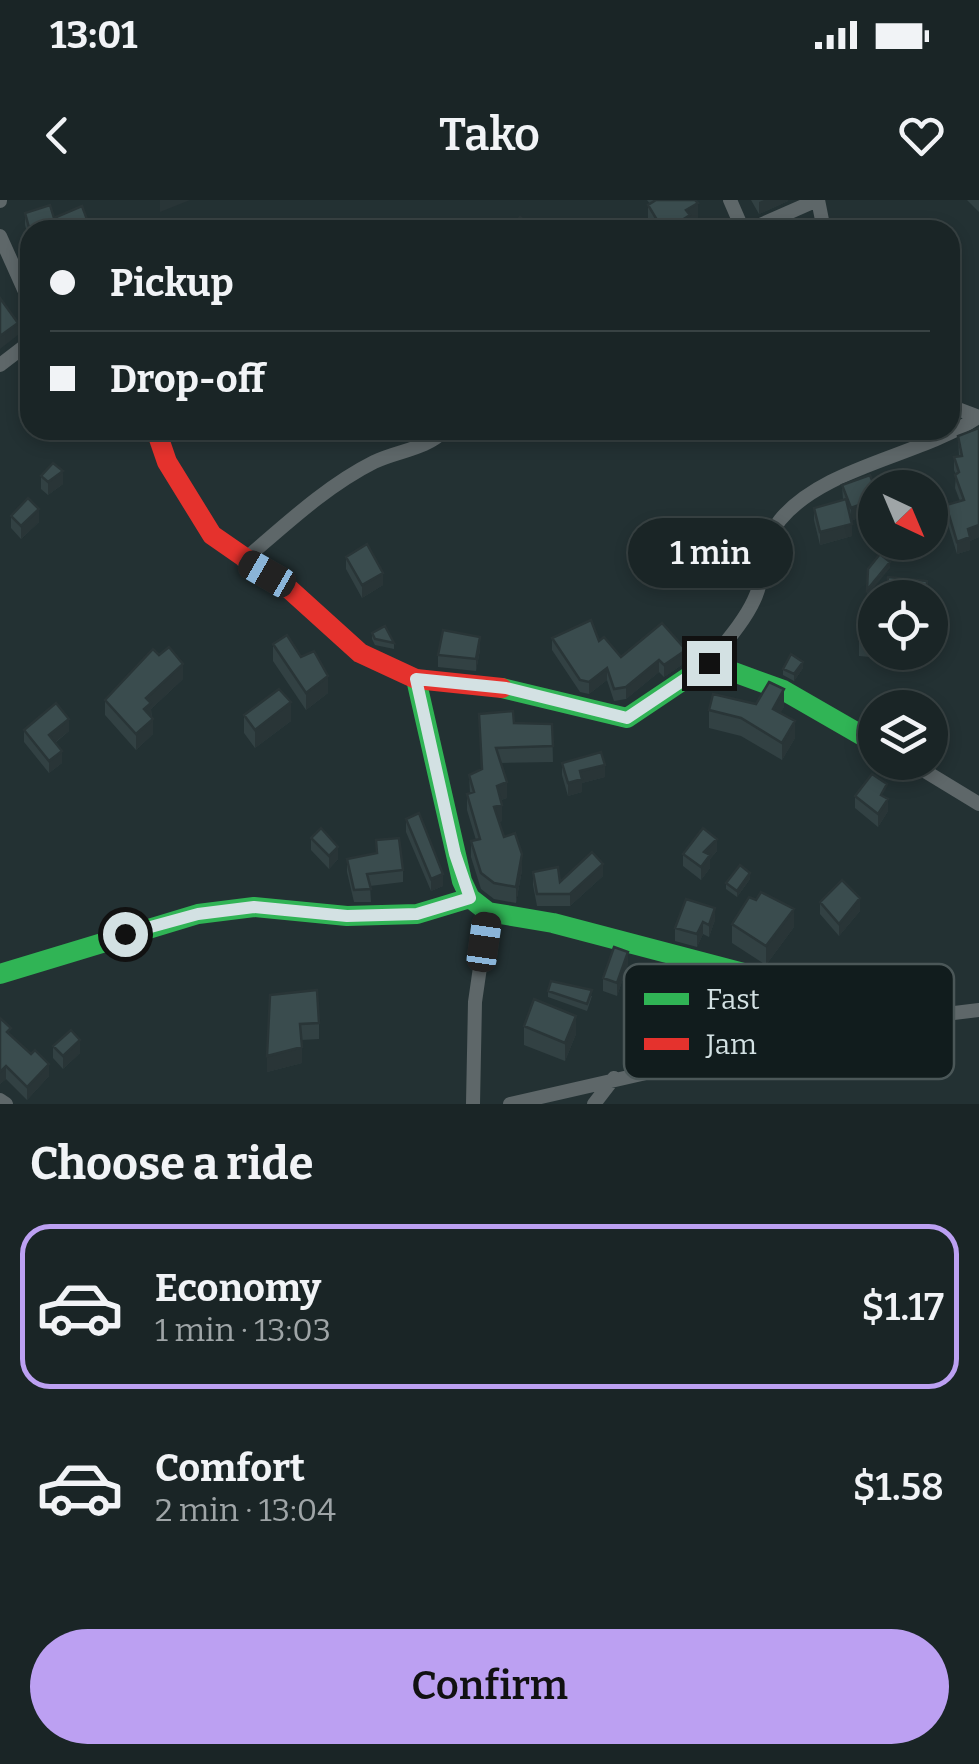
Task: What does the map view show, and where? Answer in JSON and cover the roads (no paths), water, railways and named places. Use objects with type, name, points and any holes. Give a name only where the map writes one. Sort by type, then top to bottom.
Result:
[{"type":"street","points":[[770,220],[817,200]]},
{"type":"street","points":[[0,236],[20,281]]},
{"type":"street","points":[[159,440],[166,462],[204,523],[244,561],[287,587],[344,642],[416,679],[506,688],[627,718],[709,663],[754,600],[766,546],[779,522],[796,504],[882,461],[939,440]]},
{"type":"street","points":[[244,561],[345,479],[376,460],[432,440]]},
{"type":"street","points":[[709,663],[783,690],[858,733]]},
{"type":"street","points":[[416,679],[455,854],[470,898],[488,912],[570,927],[710,964]]},
{"type":"street","points":[[940,780],[979,804]]},
{"type":"street","points":[[0,974],[198,914],[254,907],[347,916],[417,914],[470,898]]},
{"type":"street","points":[[473,1104],[475,1002],[488,912]]},
{"type":"street","points":[[954,1013],[979,1010]]},
{"type":"street","points":[[510,1104],[540,1101],[624,1076]]},
{"type":"street","points":[[594,1104],[614,1078]]},
{"type":"street","points":[[0,1100],[6,1104]]}]
